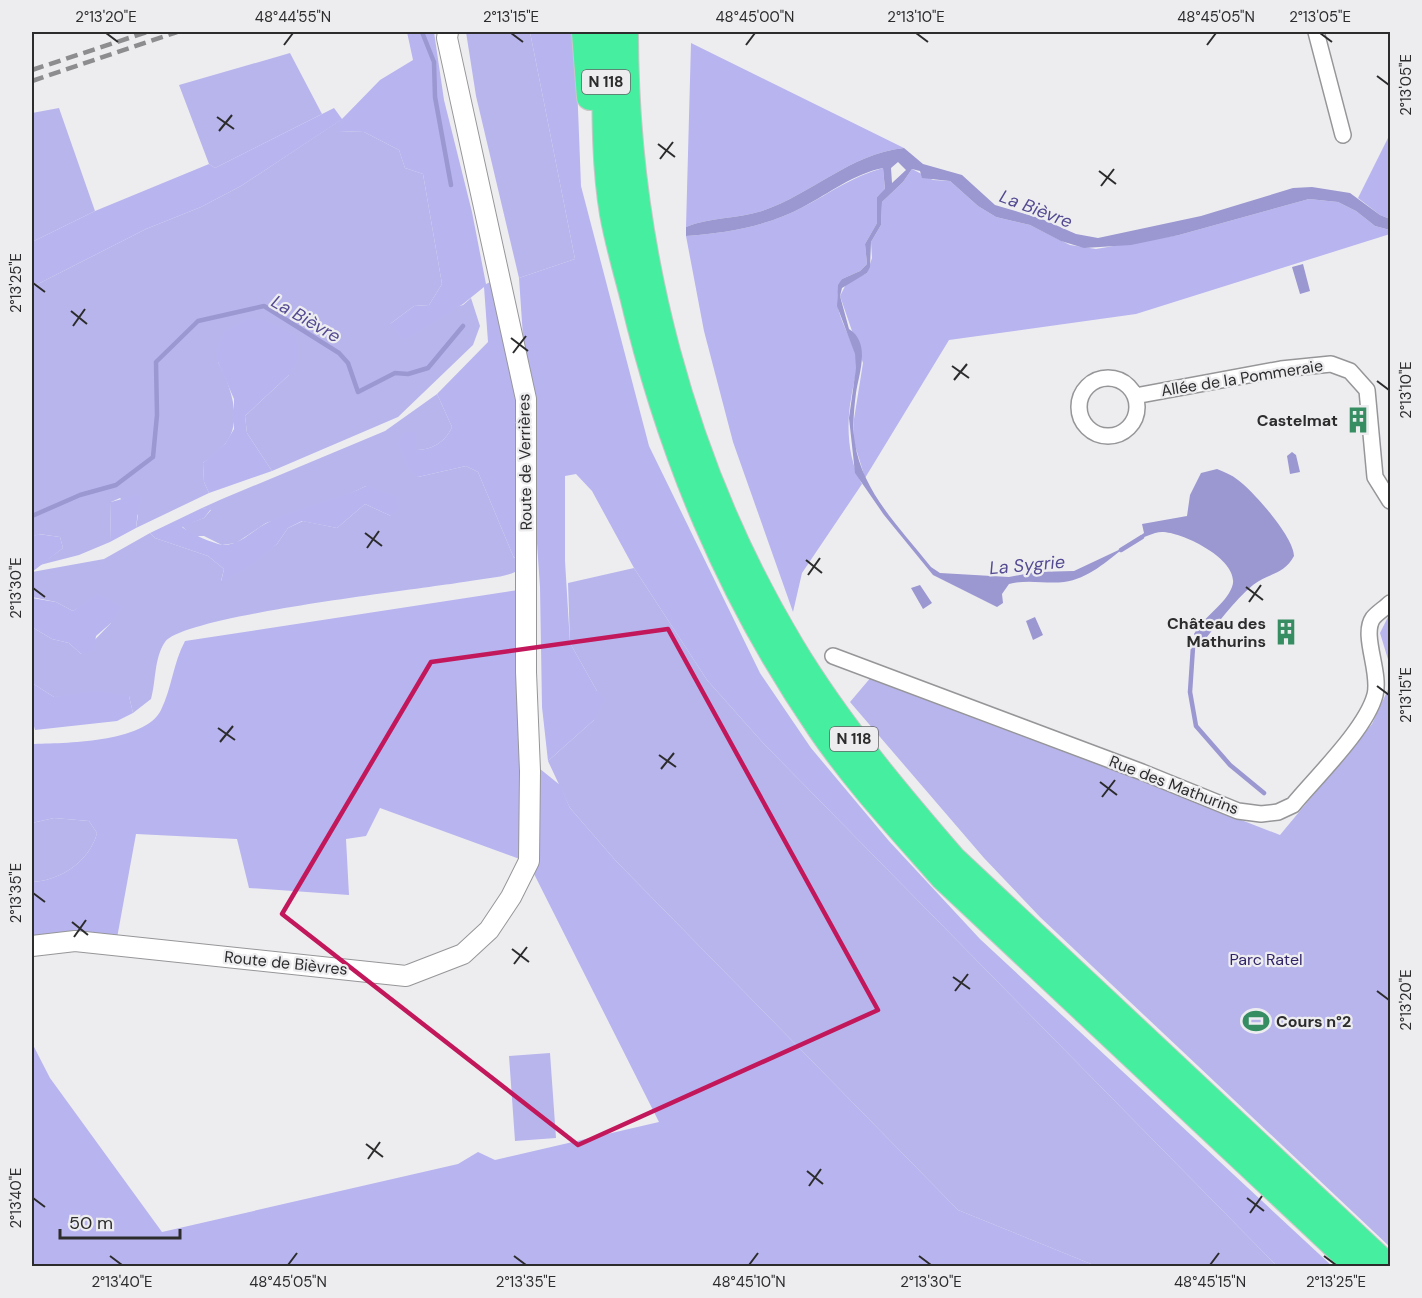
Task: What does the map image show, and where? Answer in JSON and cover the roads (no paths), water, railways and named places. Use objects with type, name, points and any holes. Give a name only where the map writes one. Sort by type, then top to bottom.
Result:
[{"type":"highway","points":[[585,32],[591,112],[607,133]]},
{"type":"highway","name":"N 118","points":[[618,33],[607,133],[613,213],[657,393],[689,483],[726,570],[756,626],[821,730],[880,806],[943,877],[1357,1266]]},
{"type":"highway","name":"N 118","points":[[618,33],[636,205],[654,300],[669,360],[688,420],[723,512],[764,597],[792,648],[835,713],[891,788],[953,859],[1387,1266]]},
{"type":"street","name":"Route de Verrières","points":[[448,32],[447,38],[526,399],[529,861],[511,897]]},
{"type":"street","points":[[1316,32],[1342,135]]},
{"type":"street","name":"Allée de la Pommeraie","points":[[1135,396],[1281,369],[1331,364],[1350,371],[1367,390],[1375,477],[1390,501]]},
{"type":"street","name":"Rue des Mathurins","points":[[833,656],[1142,772],[1238,811],[1261,814],[1278,812],[1293,805],[1359,726],[1375,694],[1376,666],[1368,632],[1373,619],[1390,603]]},
{"type":"street","name":"Route de Bièvres","points":[[32,946],[75,941],[406,976],[463,954],[489,930],[511,897]]},
{"type":"waterway","points":[[422,32],[434,62],[435,97],[451,185]]},
{"type":"waterway","name":"La Bièvre","points":[[32,516],[80,495],[116,485],[153,457],[157,415],[156,362],[198,321],[264,306],[339,353],[348,363],[358,392],[395,373],[408,374],[428,368],[463,326]]},
{"type":"waterway","name":"La Sygrie","points":[[1121,550],[1142,537]]},
{"type":"waterway","name":"La Sygrie","points":[[1201,636],[1193,647],[1190,692],[1196,726],[1230,765],[1264,793]]},
{"type":"railway","points":[[32,70],[147,32]]},
{"type":"railway","points":[[32,81],[177,32]]},
{"type":"place","name":"Castelmat","points":[[1358,420]]},
{"type":"place","name":"Château des Mathurins","points":[[1286,632]]},
{"type":"place","name":"Cours n°2","points":[[1256,1021]]},
{"type":"park label","name":"Parc Ratel","points":[[1266,959]]}]
